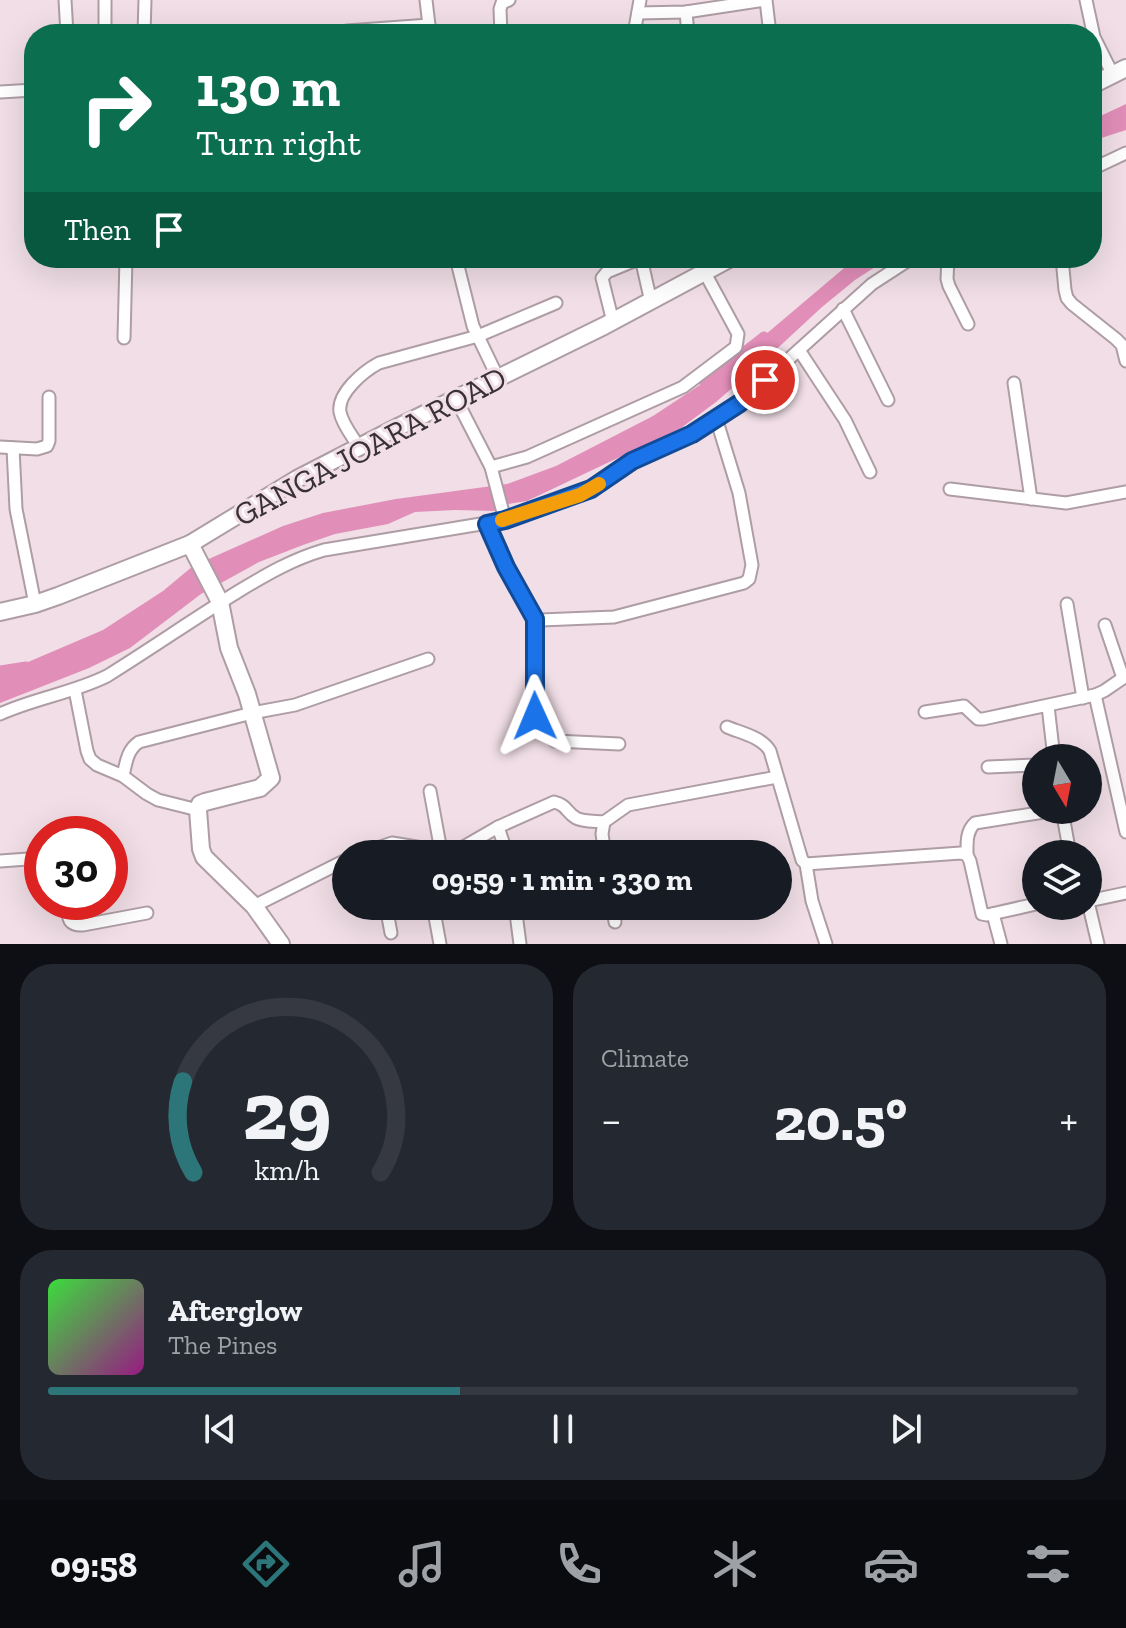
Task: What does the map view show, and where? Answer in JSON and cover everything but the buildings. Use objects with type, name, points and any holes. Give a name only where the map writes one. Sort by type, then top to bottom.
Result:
[{"type":"main road","name":"GANGA JOARA ROAD","points":[[0,612],[35,604],[118,573],[194,551],[297,479],[613,322],[714,268]]},
{"type":"main road","points":[[194,551],[218,598],[229,648],[271,778],[260,788],[200,804],[201,849],[204,857],[254,906],[281,944]]},
{"type":"street","points":[[65,0],[66,24]]},
{"type":"street","points":[[105,0],[105,24]]},
{"type":"street","points":[[144,24],[145,0]]},
{"type":"street","points":[[426,0],[428,24]]},
{"type":"street","points":[[501,24],[502,3],[509,0]]},
{"type":"street","points":[[639,6],[686,12],[765,0],[769,24]]},
{"type":"street","points":[[1086,0],[1091,24]]},
{"type":"street","points":[[686,12],[687,24]]},
{"type":"street","points":[[1102,48],[1119,72]]},
{"type":"street","points":[[0,92],[24,91]]},
{"type":"street","points":[[1102,164],[1126,153]]},
{"type":"street","points":[[124,338],[126,268]]},
{"type":"street","points":[[458,268],[468,313],[498,378]]},
{"type":"street","points":[[613,322],[602,278],[617,268]]},
{"type":"street","points":[[643,268],[651,302]]},
{"type":"street","points":[[0,714],[23,704],[75,690],[107,676],[218,598],[306,555],[505,520],[591,489],[632,461],[679,441],[740,403],[872,284],[897,268]]},
{"type":"street","points":[[948,268],[949,286],[968,324]]},
{"type":"street","points":[[1063,268],[1067,298],[1122,345],[1126,361]]},
{"type":"street","points":[[491,467],[527,457],[683,387],[736,347],[738,334],[705,273]]},
{"type":"street","points":[[359,447],[340,413],[344,393],[372,367],[478,336],[556,303]]},
{"type":"street","points":[[843,309],[888,400]]},
{"type":"street","points":[[799,350],[840,413],[870,472]]},
{"type":"street","points":[[1014,383],[1031,499]]},
{"type":"street","points":[[0,447],[37,449],[47,446],[49,397]]},
{"type":"street","points":[[456,399],[491,467],[505,520]]},
{"type":"street","points":[[535,619],[614,617],[735,586],[749,579],[752,565],[739,493],[716,418]]},
{"type":"street","points":[[13,448],[16,509],[35,604]]},
{"type":"street","points":[[950,489],[1066,503],[1126,492]]},
{"type":"street","points":[[487,524],[506,567],[535,619],[534,705],[538,722],[555,741],[619,744]]},
{"type":"street","points":[[1067,604],[1126,832]]},
{"type":"street","points":[[925,712],[964,706],[978,719],[983,719],[1089,697],[1104,691],[1124,677],[1105,625]]},
{"type":"street","points":[[123,776],[128,752],[139,742],[304,703],[428,659]]},
{"type":"street","points":[[75,690],[90,759],[123,776],[158,800],[198,810]]},
{"type":"street","points":[[1048,706],[1052,744]]},
{"type":"street","points":[[727,727],[766,744],[770,751],[802,860],[806,864],[812,901],[826,944]]},
{"type":"street","points":[[988,767],[1022,766]]},
{"type":"street","points":[[476,840],[554,802],[559,802],[578,819],[604,822],[628,805],[777,777]]},
{"type":"street","points":[[430,791],[439,840]]},
{"type":"street","points":[[1022,816],[975,823],[968,834],[967,855],[982,914],[1022,907]]},
{"type":"street","points":[[603,840],[604,822]]},
{"type":"street","points":[[498,827],[502,840]]},
{"type":"street","points":[[806,864],[967,855]]},
{"type":"street","points":[[0,861],[24,859]]},
{"type":"street","points":[[254,906],[332,867]]},
{"type":"street","points":[[1102,899],[1126,893]]},
{"type":"street","points":[[128,917],[147,913]]},
{"type":"street","points":[[993,914],[1001,944]]},
{"type":"street","points":[[70,920],[73,925],[83,925],[110,920]]},
{"type":"street","points":[[389,920],[391,933]]},
{"type":"street","points":[[436,920],[440,944]]},
{"type":"street","points":[[517,920],[520,944]]},
{"type":"street","points":[[1092,920],[1098,944]]},
{"type":"shaded area","points":[[1126,104],[1126,130],[1102,138],[1102,115]]},
{"type":"shaded area","points":[[844,268],[874,268],[822,307],[716,402],[681,428],[527,501],[508,504],[496,511],[415,512],[388,524],[335,534],[259,562],[201,594],[130,648],[89,668],[0,703],[0,674],[103,630],[163,591],[193,566],[283,526],[323,513],[396,499],[507,484],[556,466],[653,416],[727,367]]},
{"type":"waterway","points":[[705,383],[764,337]]},
{"type":"waterway","points":[[0,671],[26,667]]},
{"type":"slow traffic","points":[[502,520],[580,495],[599,484]]},
{"type":"route","points":[[535,716],[535,619],[506,567],[487,524],[580,495],[640,456],[692,434],[740,403],[765,380]]}]
